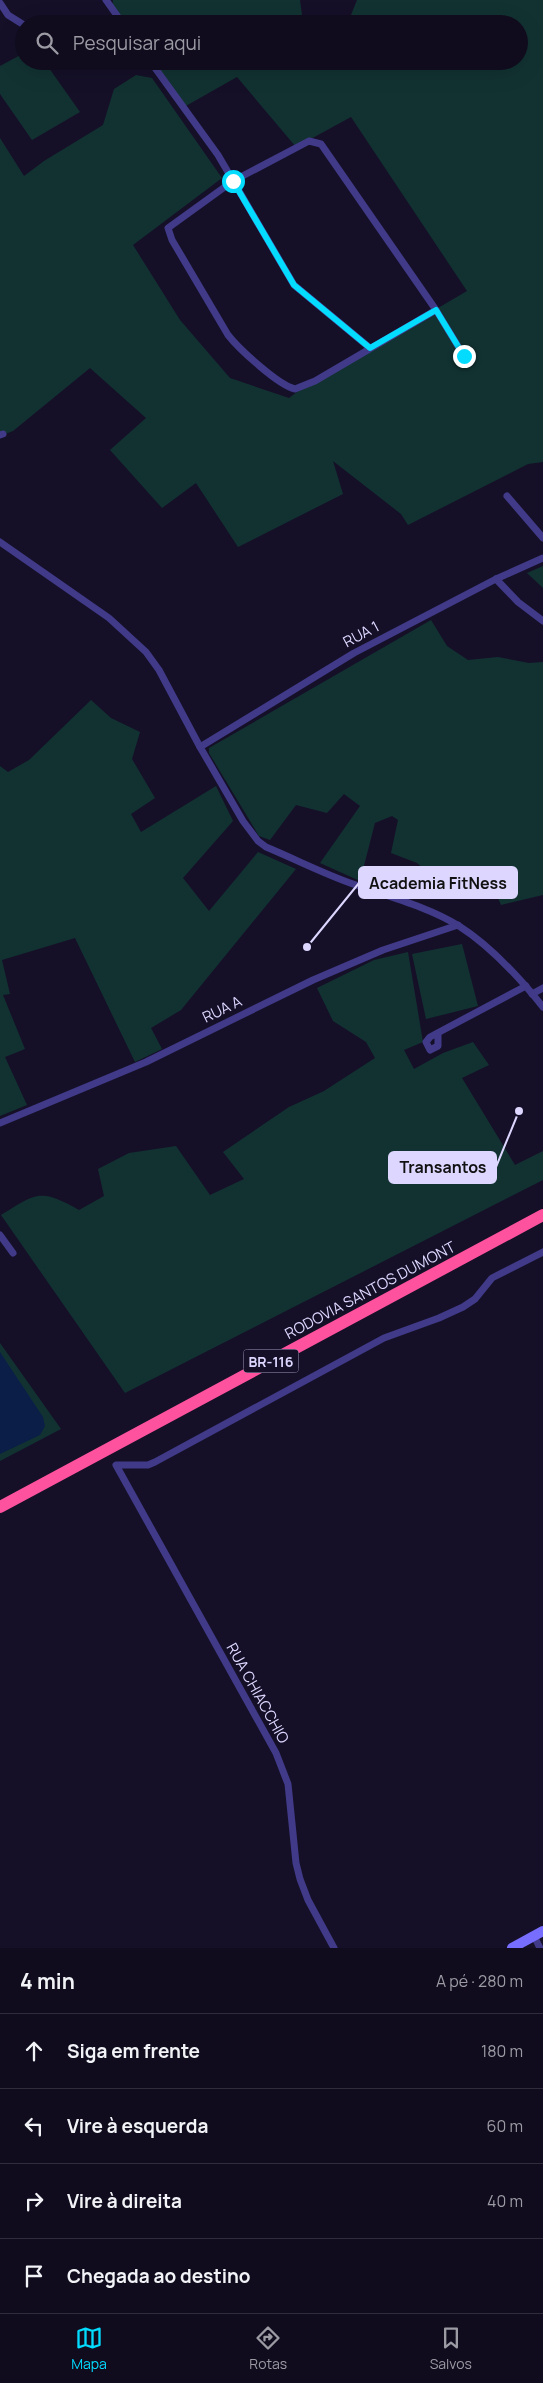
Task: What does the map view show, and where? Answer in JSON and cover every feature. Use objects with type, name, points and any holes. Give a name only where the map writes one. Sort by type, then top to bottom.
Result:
[{"type":"highway","name":"RODOVIA SANTOS DUMONT","points":[[0,1507],[543,1215]]},
{"type":"street","points":[[106,0],[117,15]]},
{"type":"street","points":[[0,3],[8,15],[15,20]]},
{"type":"street","points":[[157,70],[209,142],[294,285],[370,348]]},
{"type":"street","points":[[436,310],[310,383],[295,389],[278,379],[236,345],[199,287],[168,231],[170,225],[233,181],[305,143],[317,141],[436,310],[464,356]]},
{"type":"street","points":[[507,496],[543,538]]},
{"type":"street","points":[[0,542],[75,592],[132,636],[159,670],[200,747],[248,828],[266,847],[458,925],[493,951],[543,1007]]},
{"type":"street","name":"RUA 1","points":[[200,747],[354,653],[496,579],[543,558]]},
{"type":"street","points":[[496,579],[518,602],[543,621]]},
{"type":"street","name":"RUA A","points":[[0,1123],[146,1062],[313,980],[383,950],[458,925]]},
{"type":"street","points":[[438,1033],[526,986]]},
{"type":"street","points":[[532,994],[543,988]]},
{"type":"street","points":[[0,1235],[13,1253]]},
{"type":"street","name":"RUA CHIACCHIO","points":[[334,1948],[308,1900],[300,1879],[296,1863],[288,1784],[276,1753],[116,1465],[148,1465],[155,1462],[384,1338],[463,1307],[475,1299],[492,1278],[543,1252]]},
{"type":"street","points":[[512,1948],[539,1934],[540,1948]]},
{"type":"green space","points":[[113,0],[300,0],[302,15],[117,15],[112,8]]},
{"type":"green space","points":[[357,0],[543,0],[543,462],[528,464],[408,525],[401,514],[333,461],[343,494],[238,547],[196,483],[162,508],[110,450],[146,418],[90,368],[13,431],[0,436],[0,138],[24,176],[44,161],[103,125],[114,89],[136,75],[152,78],[222,178],[133,245],[180,320],[230,378],[289,398],[305,386],[467,291],[351,117],[296,147],[237,77],[184,107],[157,70],[528,70],[528,15],[351,15]]},
{"type":"green space","points":[[15,58],[15,70],[50,70],[80,112],[32,140],[0,94],[0,66]]},
{"type":"green space","points":[[543,566],[543,588],[527,573]]},
{"type":"green space","points":[[431,620],[447,646],[468,660],[498,657],[529,663],[543,662],[543,895],[501,905],[491,882],[472,872],[456,872],[446,877],[434,877],[417,863],[391,853],[398,820],[392,816],[375,823],[360,881],[320,863],[360,806],[344,794],[327,813],[296,805],[270,840],[259,836],[209,753],[209,748]]},
{"type":"green space","points":[[91,700],[111,718],[140,732],[132,759],[155,798],[131,814],[141,832],[216,786],[233,821],[183,878],[209,911],[258,852],[296,869],[181,1010],[151,1028],[162,1049],[135,1062],[75,938],[2,960],[10,994],[3,995],[25,1049],[5,1057],[27,1105],[0,1116],[0,766],[8,772],[29,760]]},
{"type":"green space","points":[[462,944],[478,1006],[426,1019],[412,954]]},
{"type":"green space","points":[[408,952],[423,1042],[404,1050],[414,1069],[443,1053],[473,1042],[489,1065],[462,1078],[515,1165],[543,1151],[543,1180],[125,1393],[1,1215],[31,1198],[39,1196],[55,1198],[79,1210],[104,1196],[98,1169],[129,1153],[176,1146],[210,1195],[244,1179],[223,1152],[289,1107],[324,1091],[375,1058],[366,1042],[333,1021],[317,988],[374,960]]},
{"type":"green space","points":[[0,1343],[61,1429],[0,1461]]},
{"type":"water","points":[[0,1352],[43,1417],[45,1426],[40,1435],[0,1454]]},
{"type":"place","name":"Academia FitNess","points":[[307,947]]},
{"type":"place","name":"Transantos","points":[[519,1111]]},
{"type":"route","points":[[233,181],[294,285],[370,348],[436,310],[464,356]]}]
